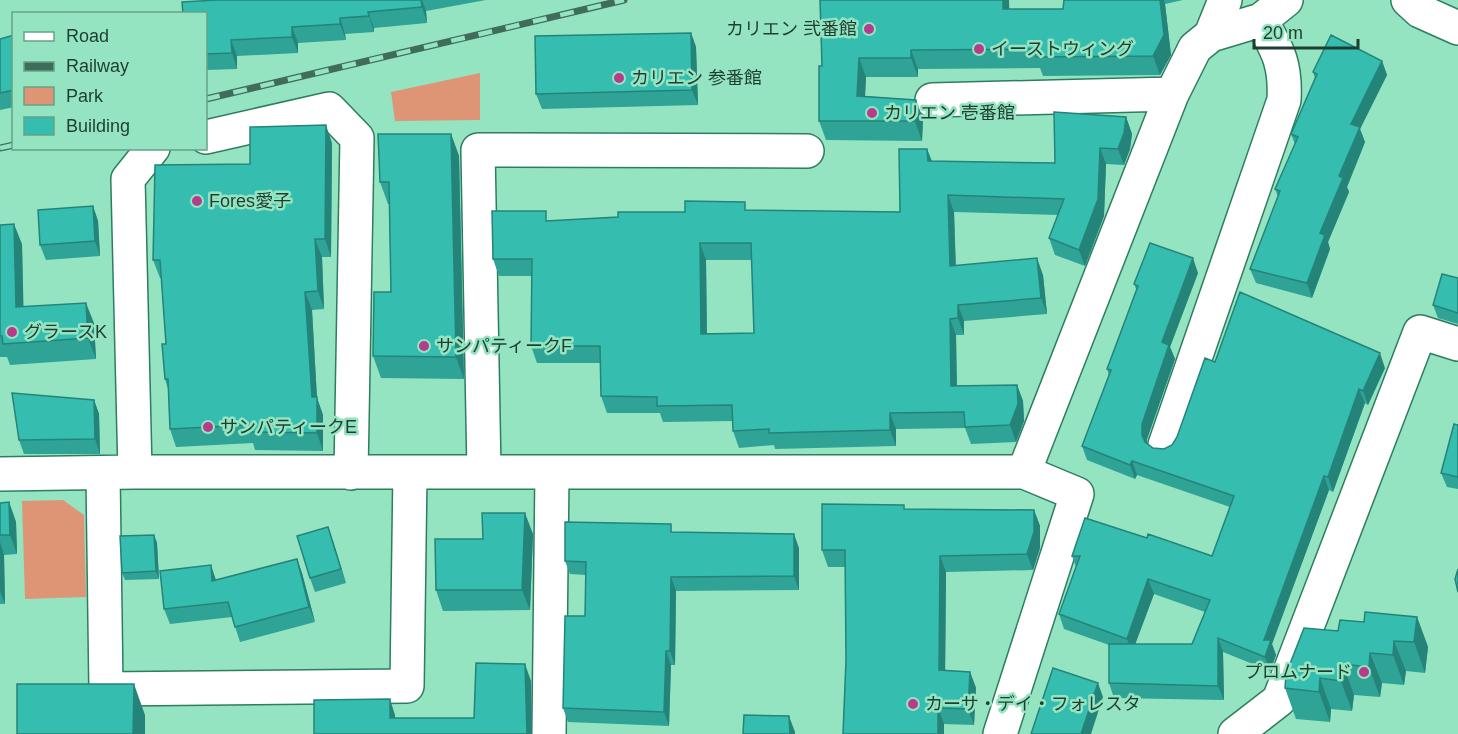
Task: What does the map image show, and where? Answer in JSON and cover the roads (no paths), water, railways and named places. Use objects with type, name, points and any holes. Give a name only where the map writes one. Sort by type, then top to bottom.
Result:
[{"type":"street","points":[[1211,34],[1225,0]]},
{"type":"street","points":[[1408,0],[1420,11],[1458,28]]},
{"type":"street","points":[[1024,472],[1172,94],[1195,48],[1211,34],[1273,10],[1278,50],[1286,74],[1284,100],[1165,445]]},
{"type":"street","points":[[932,100],[1172,94]]},
{"type":"street","points":[[207,136],[329,110],[357,138],[351,473]]},
{"type":"street","points":[[135,472],[128,180],[151,150]]},
{"type":"street","points":[[484,471],[478,150],[807,151]]},
{"type":"street","points":[[1235,734],[1279,700],[1420,332],[1458,344]]},
{"type":"street","points":[[0,474],[484,471],[552,473],[1024,472],[1077,494],[1000,734]]},
{"type":"street","points":[[103,474],[106,689],[407,686],[411,472]]},
{"type":"street","points":[[549,734],[552,473]]},
{"type":"railway","points":[[207,99],[624,0]]},
{"type":"railway","points":[[0,148],[12,145]]},
{"type":"place","name":"カリエン 弐番館","points":[[869,29]]},
{"type":"place","name":"イーストウィング","points":[[979,49]]},
{"type":"place","name":"カリエン 参番館","points":[[619,78]]},
{"type":"place","name":"カリエン 壱番館","points":[[872,113]]},
{"type":"place","name":"Fores愛子","points":[[197,201]]},
{"type":"place","name":"グラースK","points":[[12,332]]},
{"type":"place","name":"サンパティークF","points":[[424,346]]},
{"type":"place","name":"サンパティークE","points":[[208,427]]},
{"type":"place","name":"プロムナード","points":[[1364,672]]},
{"type":"place","name":"カーサ・デイ・フォレスタ","points":[[913,704]]}]
